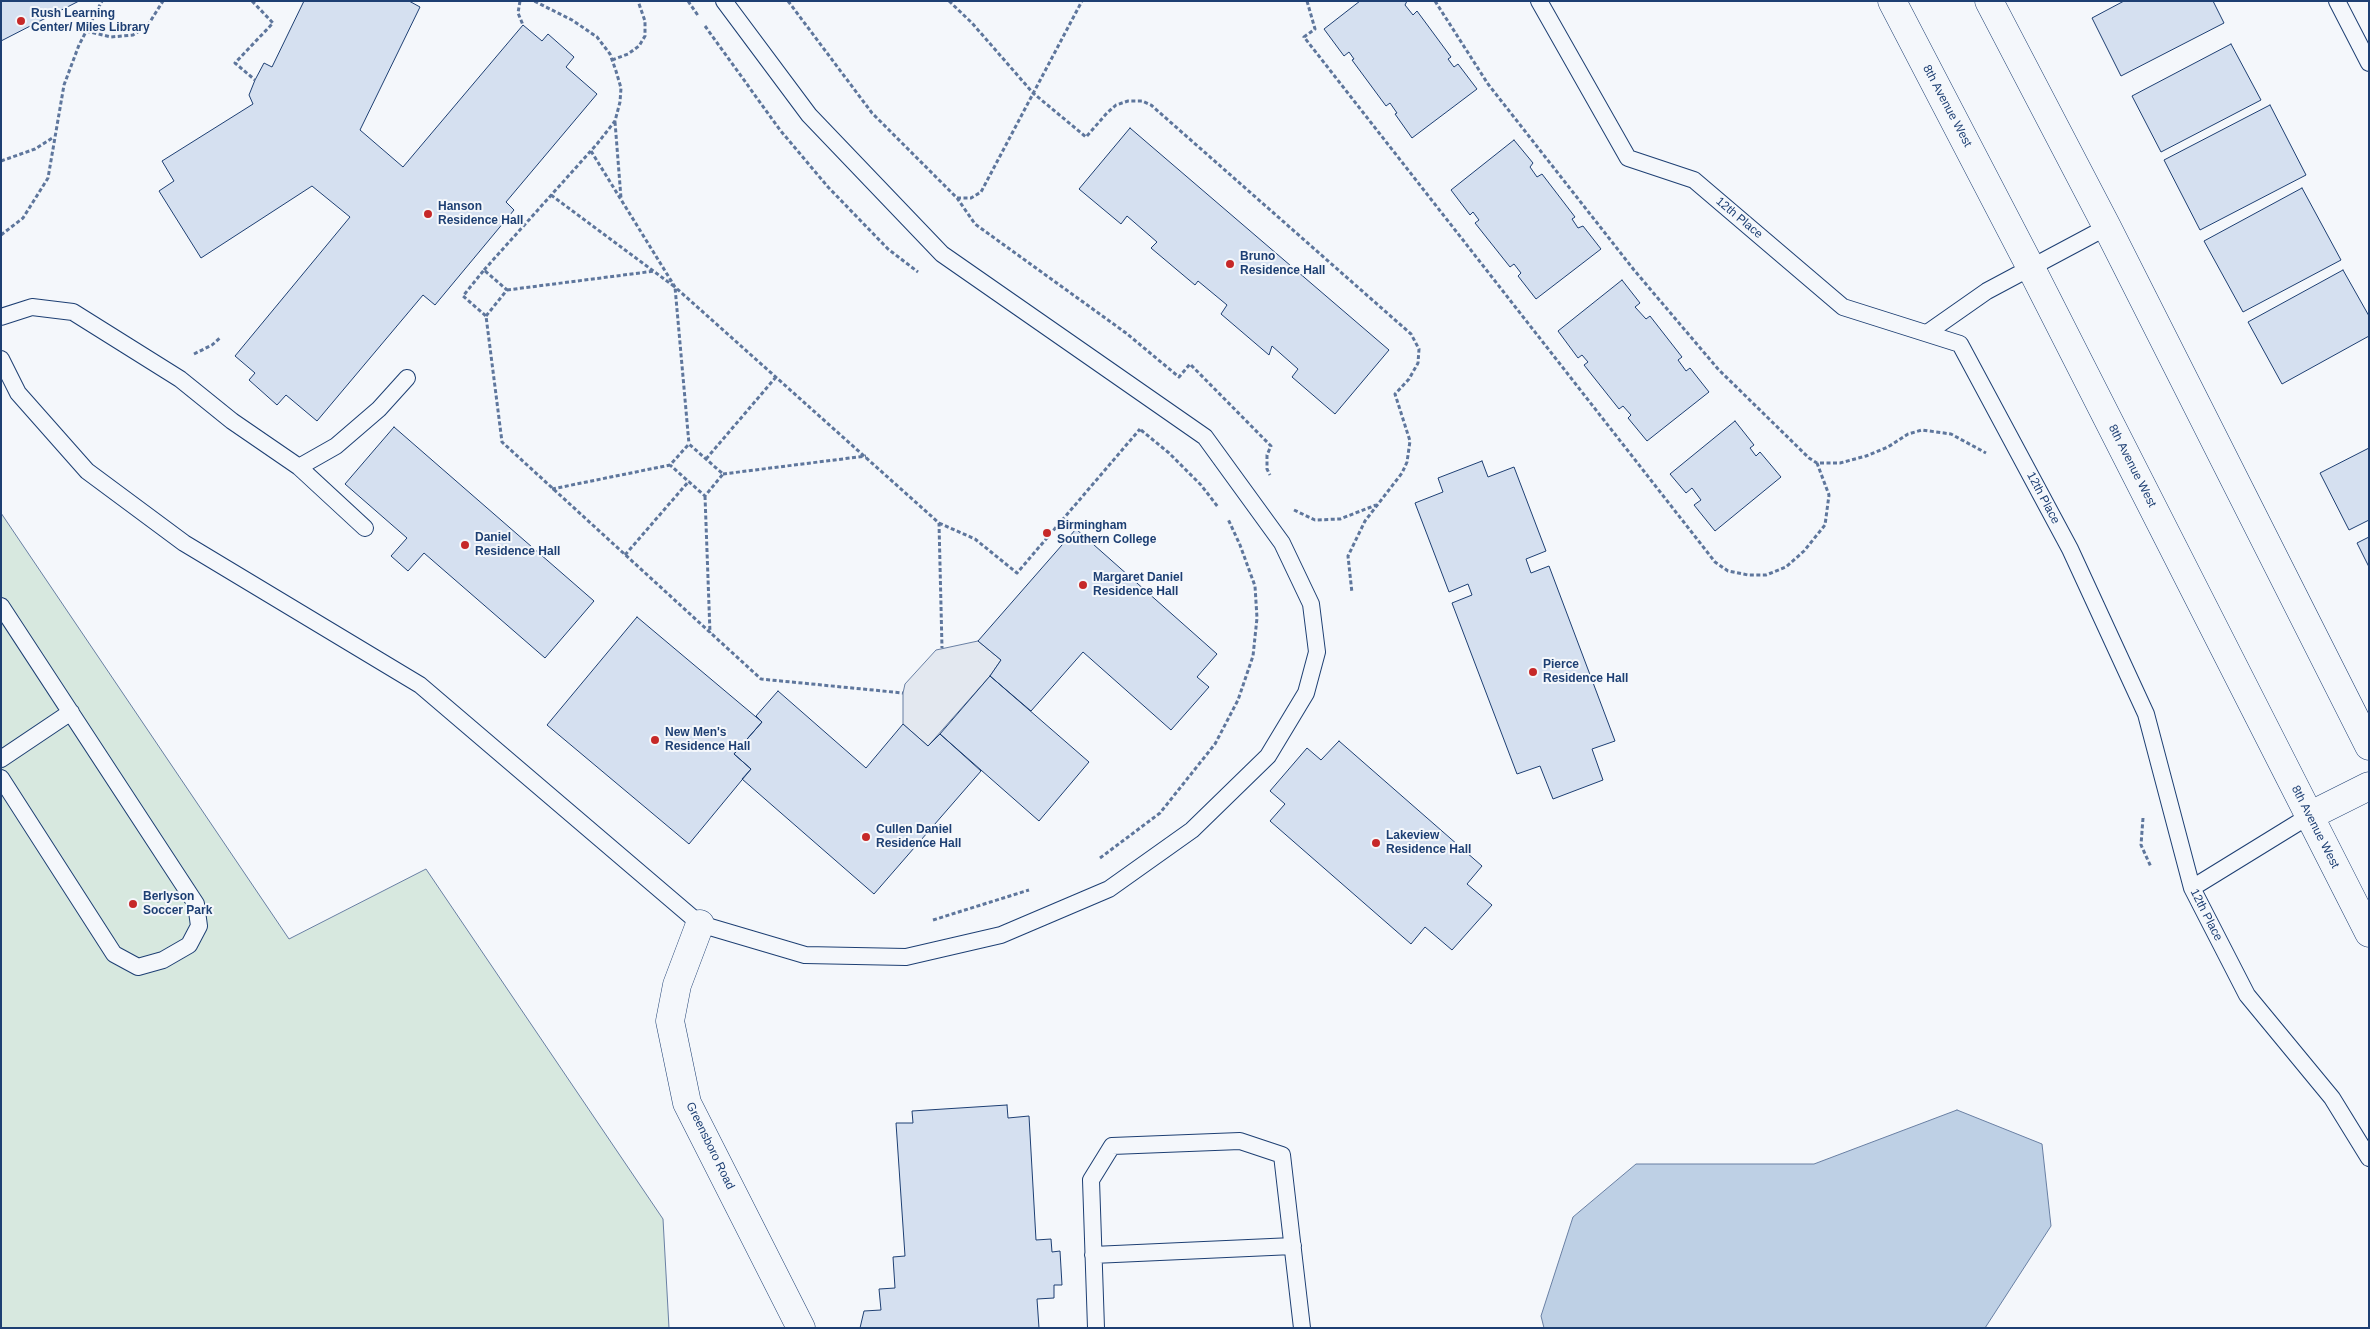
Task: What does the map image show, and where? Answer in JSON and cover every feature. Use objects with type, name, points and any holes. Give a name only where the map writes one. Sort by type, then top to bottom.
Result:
[{"type":"main road","name":"8th Avenue West","points":[[1892,1],[2031,268],[2369,932]]},
{"type":"main road","points":[[1989,1],[2107,227],[2369,746]]},
{"type":"main road","points":[[2309,816],[2369,786]]},
{"type":"main road","name":"Greensboro Road","points":[[700,924],[677,986],[670,1021],[687,1103],[801,1328]]},
{"type":"lane","points":[[1,359],[18,393],[87,472],[184,543],[420,685],[700,924],[805,956],[906,957],[1002,935],[1109,889],[1192,830],[1268,756],[1306,693],[1317,652],[1311,604],[1282,543],[1205,437],[942,254],[809,115],[724,1]]},
{"type":"lane","name":"12th Place","points":[[1539,1],[1628,158],[1694,180],[1843,307],[1960,344],[2070,549],[2146,714],[2192,888],[2247,995],[2332,1098],[2369,1158]]},
{"type":"lane","points":[[2337,1],[2369,63]]},
{"type":"lane","points":[[1927,333],[1987,291],[2107,227]]},
{"type":"lane","points":[[1,317],[32,307],[73,312],[180,379],[232,421],[298,467],[365,528]]},
{"type":"lane","points":[[298,467],[336,446],[379,410],[407,378]]},
{"type":"lane","points":[[1,606],[196,904],[199,926],[189,945],[163,960],[138,967],[114,954],[1,778]]},
{"type":"lane","points":[[1,759],[71,712]]},
{"type":"lane","points":[[2192,888],[2309,816]]},
{"type":"lane","points":[[1096,1328],[1092,1180],[1112,1146],[1240,1141],[1282,1155],[1302,1328]]},
{"type":"lane","points":[[1094,1255],[1293,1246]]},
{"type":"path","points":[[1,235],[22,218],[48,178],[64,85],[86,31],[102,1]]},
{"type":"path","points":[[86,31],[111,37],[133,35],[148,25],[163,1]]},
{"type":"path","points":[[252,1],[274,23],[235,63],[256,80]]},
{"type":"path","points":[[520,1],[518,13],[523,25]]},
{"type":"path","points":[[534,1],[572,20],[598,37],[612,60],[621,88],[620,102],[615,121],[621,198]]},
{"type":"path","points":[[612,60],[634,50],[645,36],[645,21],[638,1]]},
{"type":"path","points":[[688,1],[780,130],[828,187],[888,249],[920,274]]},
{"type":"path","points":[[788,1],[872,113],[957,198],[975,224],[1126,333],[1179,377],[1190,364],[1271,446],[1267,455],[1266,469],[1272,477]]},
{"type":"path","points":[[949,1],[972,23],[1033,94],[1086,137],[1106,113],[1116,105],[1128,101],[1142,101],[1151,105],[1411,334],[1419,350],[1418,363],[1409,380],[1395,394],[1410,441],[1407,462],[1402,473],[1365,521],[1348,556],[1352,593]]},
{"type":"path","points":[[957,198],[971,198],[981,192],[1082,1]]},
{"type":"path","points":[[1307,1],[1315,29],[1304,37],[1715,562],[1734,572],[1748,576],[1766,575],[1786,567],[1804,551],[1825,525],[1829,495],[1817,463],[1771,423],[1718,369],[1634,270],[1488,84],[1435,1]]},
{"type":"path","points":[[615,121],[463,296],[486,316],[502,442],[760,679],[902,692]]},
{"type":"path","points":[[1,161],[35,149],[54,137]]},
{"type":"path","points":[[590,151],[676,287],[689,444],[723,474]]},
{"type":"path","points":[[551,195],[676,287],[939,523],[975,539],[1017,573],[1138,427],[1169,453],[1201,485],[1232,528],[1255,586],[1257,618],[1253,656],[1238,700],[1206,757],[1160,813],[1095,862]]},
{"type":"path","points":[[484,270],[507,290]]},
{"type":"path","points":[[486,316],[507,290],[655,271]]},
{"type":"path","points":[[706,460],[776,377]]},
{"type":"path","points":[[1817,463],[1840,463],[1866,456],[1888,447],[1908,434],[1922,430],[1951,434],[1993,457]]},
{"type":"path","points":[[552,489],[670,465],[689,444]]},
{"type":"path","points":[[710,633],[705,496],[723,474],[866,456]]},
{"type":"path","points":[[670,465],[705,496]]},
{"type":"path","points":[[625,555],[689,482]]},
{"type":"path","points":[[1294,516],[1291,509],[1315,520],[1340,519],[1376,505]]},
{"type":"path","points":[[939,523],[942,648]]},
{"type":"path","points":[[2144,809],[2141,845],[2151,867]]},
{"type":"path","points":[[932,920],[1035,888]]},
{"type":"shaded area","name":"Berlyson Soccer Park","points":[[1,513],[289,939],[426,869],[663,1219],[669,1328],[1,1328]]},
{"type":"shaded area","points":[[978,641],[1001,660],[990,676],[928,746],[903,724],[903,693],[905,684],[936,650]]},
{"type":"water","points":[[1957,1110],[2042,1144],[2051,1226],[1985,1328],[1544,1328],[1541,1316],[1573,1217],[1636,1164],[1814,1164]]},
{"type":"building","name":"Rush Learning Center/ Miles Library","points":[[1,1],[79,1],[1,41]]},
{"type":"building","name":"Hanson Residence Hall","points":[[304,1],[409,1],[420,7],[360,130],[403,167],[523,25],[542,41],[548,34],[574,57],[566,67],[597,94],[506,202],[514,210],[435,305],[423,295],[317,421],[286,395],[277,405],[249,380],[255,373],[235,356],[350,217],[312,186],[201,258],[159,191],[174,181],[162,161],[253,104],[249,95],[255,80],[264,63],[272,67]]},
{"type":"building","points":[[1360,1],[1407,1],[1405,5],[1413,15],[1417,11],[1451,57],[1448,59],[1454,67],[1458,64],[1477,89],[1412,138],[1395,114],[1397,113],[1390,103],[1386,106],[1352,60],[1354,59],[1349,52],[1344,56],[1324,29]]},
{"type":"building","points":[[2124,1],[2213,1],[2224,23],[2121,76],[2092,18]]},
{"type":"building","points":[[2231,44],[2261,100],[2161,152],[2132,96]]},
{"type":"building","points":[[2270,105],[2306,175],[2200,230],[2164,160]]},
{"type":"building","name":"Bruno Residence Hall","points":[[1130,128],[1389,350],[1335,414],[1292,377],[1298,369],[1272,346],[1269,355],[1221,314],[1227,305],[1198,281],[1195,285],[1151,248],[1157,242],[1127,216],[1121,224],[1079,189]]},
{"type":"building","points":[[1514,140],[1533,163],[1530,167],[1537,177],[1542,174],[1575,217],[1572,219],[1578,228],[1583,226],[1601,249],[1536,299],[1518,276],[1521,273],[1514,264],[1510,267],[1475,223],[1479,220],[1473,212],[1470,215],[1451,190]]},
{"type":"building","points":[[2302,188],[2341,260],[2243,312],[2204,241]]},
{"type":"building","points":[[2343,270],[2369,316],[2369,336],[2282,384],[2248,322]]},
{"type":"building","points":[[1622,280],[1640,303],[1635,307],[1646,319],[1650,316],[1682,357],[1678,360],[1686,371],[1690,368],[1709,392],[1647,441],[1628,418],[1631,415],[1623,406],[1619,409],[1584,365],[1588,362],[1582,355],[1578,358],[1558,331]]},
{"type":"building","points":[[1735,421],[1754,445],[1750,448],[1756,456],[1760,452],[1781,477],[1715,531],[1694,505],[1701,500],[1692,488],[1686,493],[1670,474]]},
{"type":"building","name":"Daniel Residence Hall","points":[[394,427],[594,601],[545,658],[424,553],[408,571],[391,556],[407,538],[345,484]]},
{"type":"building","points":[[2369,448],[2369,520],[2349,530],[2320,473]]},
{"type":"building","name":"Pierce Residence Hall","points":[[1482,461],[1488,477],[1514,467],[1546,551],[1526,559],[1531,573],[1549,566],[1615,741],[1592,749],[1603,780],[1553,799],[1540,766],[1517,774],[1452,603],[1472,595],[1468,584],[1449,592],[1415,503],[1443,492],[1438,478]]},
{"type":"building","name":"Margaret Daniel Residence Hall","points":[[1076,529],[1217,654],[1197,677],[1209,687],[1171,730],[1083,652],[1031,711],[990,676],[1001,660],[978,641]]},
{"type":"building","points":[[2369,537],[2369,567],[2357,543]]},
{"type":"building","name":"New Men's Residence Hall","points":[[637,617],[762,722],[734,754],[751,769],[689,844],[547,725]]},
{"type":"building","points":[[990,676],[1089,762],[1039,821],[940,734]]},
{"type":"building","name":"Cullen Daniel Residence Hall","points":[[778,691],[866,768],[903,724],[928,746],[940,734],[981,771],[874,894],[742,779],[751,769],[734,754],[762,722],[756,716]]},
{"type":"building","name":"Lakeview Residence Hall","points":[[1339,741],[1482,866],[1467,884],[1492,905],[1452,950],[1425,927],[1411,944],[1270,821],[1285,804],[1270,791],[1307,748],[1321,760]]},
{"type":"building","points":[[1007,1105],[1008,1118],[1029,1116],[1036,1240],[1051,1239],[1052,1252],[1060,1251],[1062,1285],[1054,1285],[1054,1298],[1037,1299],[1039,1328],[860,1328],[864,1311],[881,1310],[879,1289],[895,1288],[893,1257],[905,1256],[896,1123],[913,1123],[912,1111]]},
{"type":"place","name":"Rush Learning Center/ Miles Library","points":[[21,21]]},
{"type":"place","name":"Hanson Residence Hall","points":[[428,214]]},
{"type":"place","name":"Bruno Residence Hall","points":[[1230,264]]},
{"type":"place","name":"Birmingham Southern College","points":[[1047,533]]},
{"type":"place","name":"Daniel Residence Hall","points":[[465,545]]},
{"type":"place","name":"Margaret Daniel Residence Hall","points":[[1083,585]]},
{"type":"place","name":"Pierce Residence Hall","points":[[1533,672]]},
{"type":"place","name":"New Men's Residence Hall","points":[[655,740]]},
{"type":"place","name":"Cullen Daniel Residence Hall","points":[[866,837]]},
{"type":"place","name":"Lakeview Residence Hall","points":[[1376,843]]},
{"type":"place","name":"Berlyson Soccer Park","points":[[133,904]]}]
